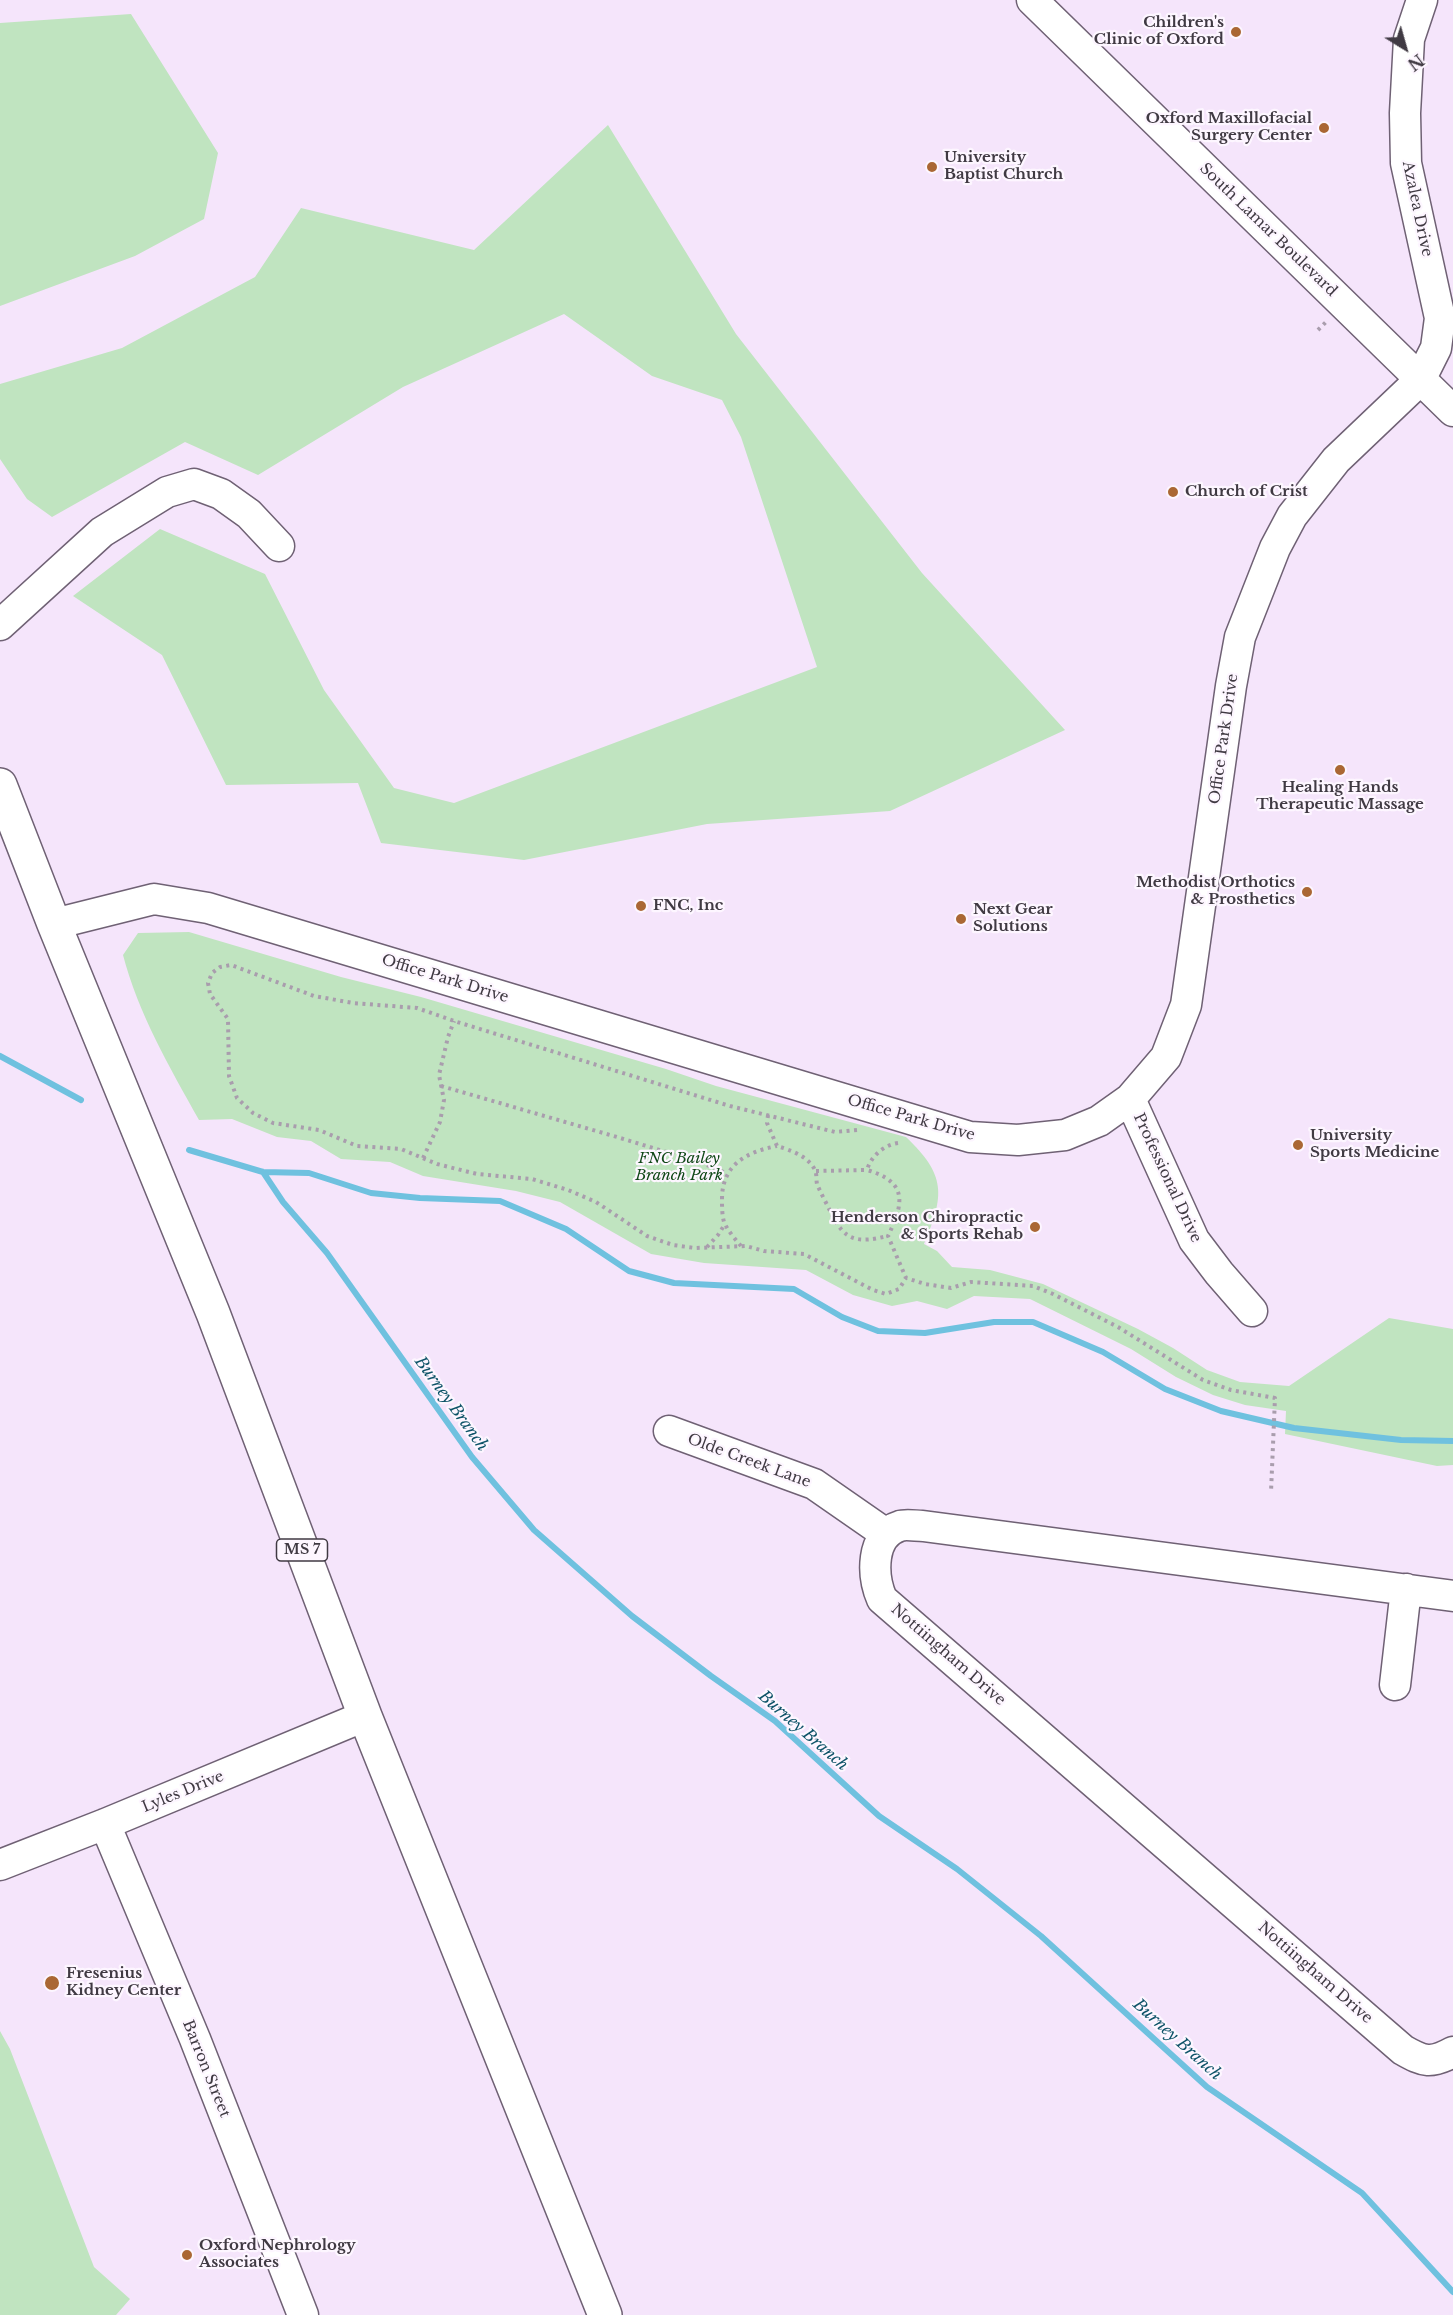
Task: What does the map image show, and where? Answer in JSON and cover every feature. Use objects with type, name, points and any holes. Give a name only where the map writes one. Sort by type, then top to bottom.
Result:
[{"type":"highway","name":"MS 7","points":[[0,785],[54,924],[213,1313],[365,1716],[605,2315]]},
{"type":"street","name":"South Lamar Boulevard","points":[[1032,0],[1453,411]]},
{"type":"street","name":"Azalea Drive","points":[[1420,380],[1436,348],[1440,318],[1406,163],[1405,114],[1409,39],[1422,0]]},
{"type":"street","name":"Office Park Drive","points":[[54,924],[154,900],[208,908],[969,1137],[1018,1140],[1065,1135],[1099,1121],[1130,1099],[1166,1057],[1186,1005],[1240,637],[1266,569],[1292,516],[1336,460],[1420,380]]},
{"type":"street","points":[[0,625],[102,532],[167,492],[194,484],[221,494],[249,514],[279,546]]},
{"type":"street","name":"Professional Drive","points":[[1130,1099],[1194,1240],[1252,1311]]},
{"type":"street","name":"Olde Creek Lane","points":[[669,1431],[814,1484],[886,1534]]},
{"type":"street","points":[[886,1534],[900,1525],[923,1526],[1453,1596]]},
{"type":"street","name":"Nottiingham Drive","points":[[886,1534],[875,1557],[876,1586],[882,1599],[1403,2050],[1421,2060],[1439,2060],[1453,2052]]},
{"type":"street","points":[[1395,1685],[1406,1589]]},
{"type":"street","name":"Lyles Drive","points":[[0,1865],[365,1716]]},
{"type":"street","name":"Barron Street","points":[[105,1824],[195,2039],[303,2315]]},
{"type":"path","points":[[1318,330],[1326,322]]},
{"type":"path","points":[[869,1131],[835,1132],[730,1106],[454,1022],[417,1008],[352,1003],[314,996],[231,965],[220,967],[212,973],[208,983],[210,994],[228,1019],[229,1076],[237,1098],[253,1113],[273,1123],[320,1130],[357,1146],[401,1149],[437,1164],[477,1174],[532,1179],[568,1190],[596,1202],[647,1236],[673,1245],[741,1246],[764,1251],[804,1254],[873,1290],[886,1294],[899,1289],[906,1278]]},
{"type":"path","points":[[423,1158],[440,1122],[444,1100],[439,1075],[454,1022]]},
{"type":"path","points":[[441,1086],[617,1137],[702,1163],[726,1173]]},
{"type":"path","points":[[768,1115],[767,1123],[777,1146]]},
{"type":"path","points":[[867,1170],[875,1155],[886,1147],[895,1143],[905,1145]]},
{"type":"path","points":[[741,1246],[725,1224],[722,1211],[722,1190],[726,1173],[745,1155],[777,1146],[794,1151],[816,1171],[816,1181],[837,1225],[845,1235],[858,1240],[888,1236]]},
{"type":"path","points":[[816,1171],[867,1170],[881,1174],[893,1183],[900,1196],[900,1211],[888,1236],[906,1278],[951,1288],[971,1282],[1033,1286],[1118,1327],[1203,1380],[1231,1390],[1275,1398],[1271,1492]]},
{"type":"path","points":[[706,1247],[725,1224]]},
{"type":"green space","points":[[131,14],[218,153],[204,219],[135,256],[0,306],[0,23]]},
{"type":"green space","points":[[608,125],[736,334],[922,573],[1065,730],[890,811],[707,824],[524,860],[381,843],[358,783],[226,785],[162,655],[73,596],[160,529],[265,574],[324,690],[394,788],[454,803],[817,667],[741,437],[722,400],[652,376],[564,314],[403,387],[258,475],[185,442],[52,517],[27,499],[0,459],[0,384],[122,348],[255,277],[301,208],[474,250]]},
{"type":"green space","name":"FNC Bailey Branch Park","points":[[189,932],[341,977],[421,997],[666,1069],[716,1086],[906,1137],[929,1163],[938,1186],[936,1212],[924,1244],[937,1251],[952,1267],[990,1270],[1043,1284],[1138,1329],[1207,1370],[1240,1382],[1289,1386],[1389,1318],[1453,1329],[1453,1465],[1437,1466],[1285,1434],[1286,1411],[1245,1405],[1213,1395],[1176,1377],[1131,1349],[1030,1299],[974,1296],[947,1309],[917,1301],[892,1306],[853,1295],[806,1270],[704,1263],[651,1254],[560,1202],[516,1191],[423,1176],[390,1162],[341,1159],[311,1141],[277,1137],[232,1119],[199,1120],[146,1019],[123,955],[138,933]]},
{"type":"green space","points":[[0,2031],[10,2049],[94,2267],[130,2299],[116,2315],[0,2315]]},
{"type":"waterway","name":"Burney Branch","points":[[0,1056],[81,1100]]},
{"type":"waterway","points":[[189,1150],[263,1172],[309,1173],[371,1193],[420,1198],[500,1201],[566,1229],[629,1271],[674,1283],[794,1289],[842,1317],[878,1331],[925,1333],[994,1322],[1033,1322],[1103,1352],[1165,1389],[1221,1411],[1294,1428],[1401,1440],[1453,1441]]},
{"type":"waterway","name":"Burney Branch","points":[[263,1172],[283,1202],[327,1253],[472,1457],[534,1530],[632,1616],[775,1721],[879,1816],[957,1869],[1041,1936],[1207,2087],[1362,2193],[1453,2292]]},
{"type":"place","name":"Children's Clinic of Oxford","points":[[1236,32]]},
{"type":"place","name":"Oxford Maxillofacial Surgery Center","points":[[1324,128]]},
{"type":"place","name":"University Baptist Church","points":[[932,167]]},
{"type":"place","name":"Church of Crist","points":[[1173,492]]},
{"type":"place","name":"Healing Hands Therapeutic Massage","points":[[1340,770]]},
{"type":"place","name":"Methodist Orthotics & Prosthetics","points":[[1307,892]]},
{"type":"place","name":"FNC, Inc","points":[[641,906]]},
{"type":"place","name":"Next Gear Solutions","points":[[961,919]]},
{"type":"place","name":"University Sports Medicine","points":[[1298,1145]]},
{"type":"place","name":"Henderson Chiropractic & Sports Rehab","points":[[1035,1227]]},
{"type":"place","name":"Fresenius Kidney Center","points":[[52,1983]]},
{"type":"place","name":"Oxford Nephrology Associates","points":[[187,2255]]}]
